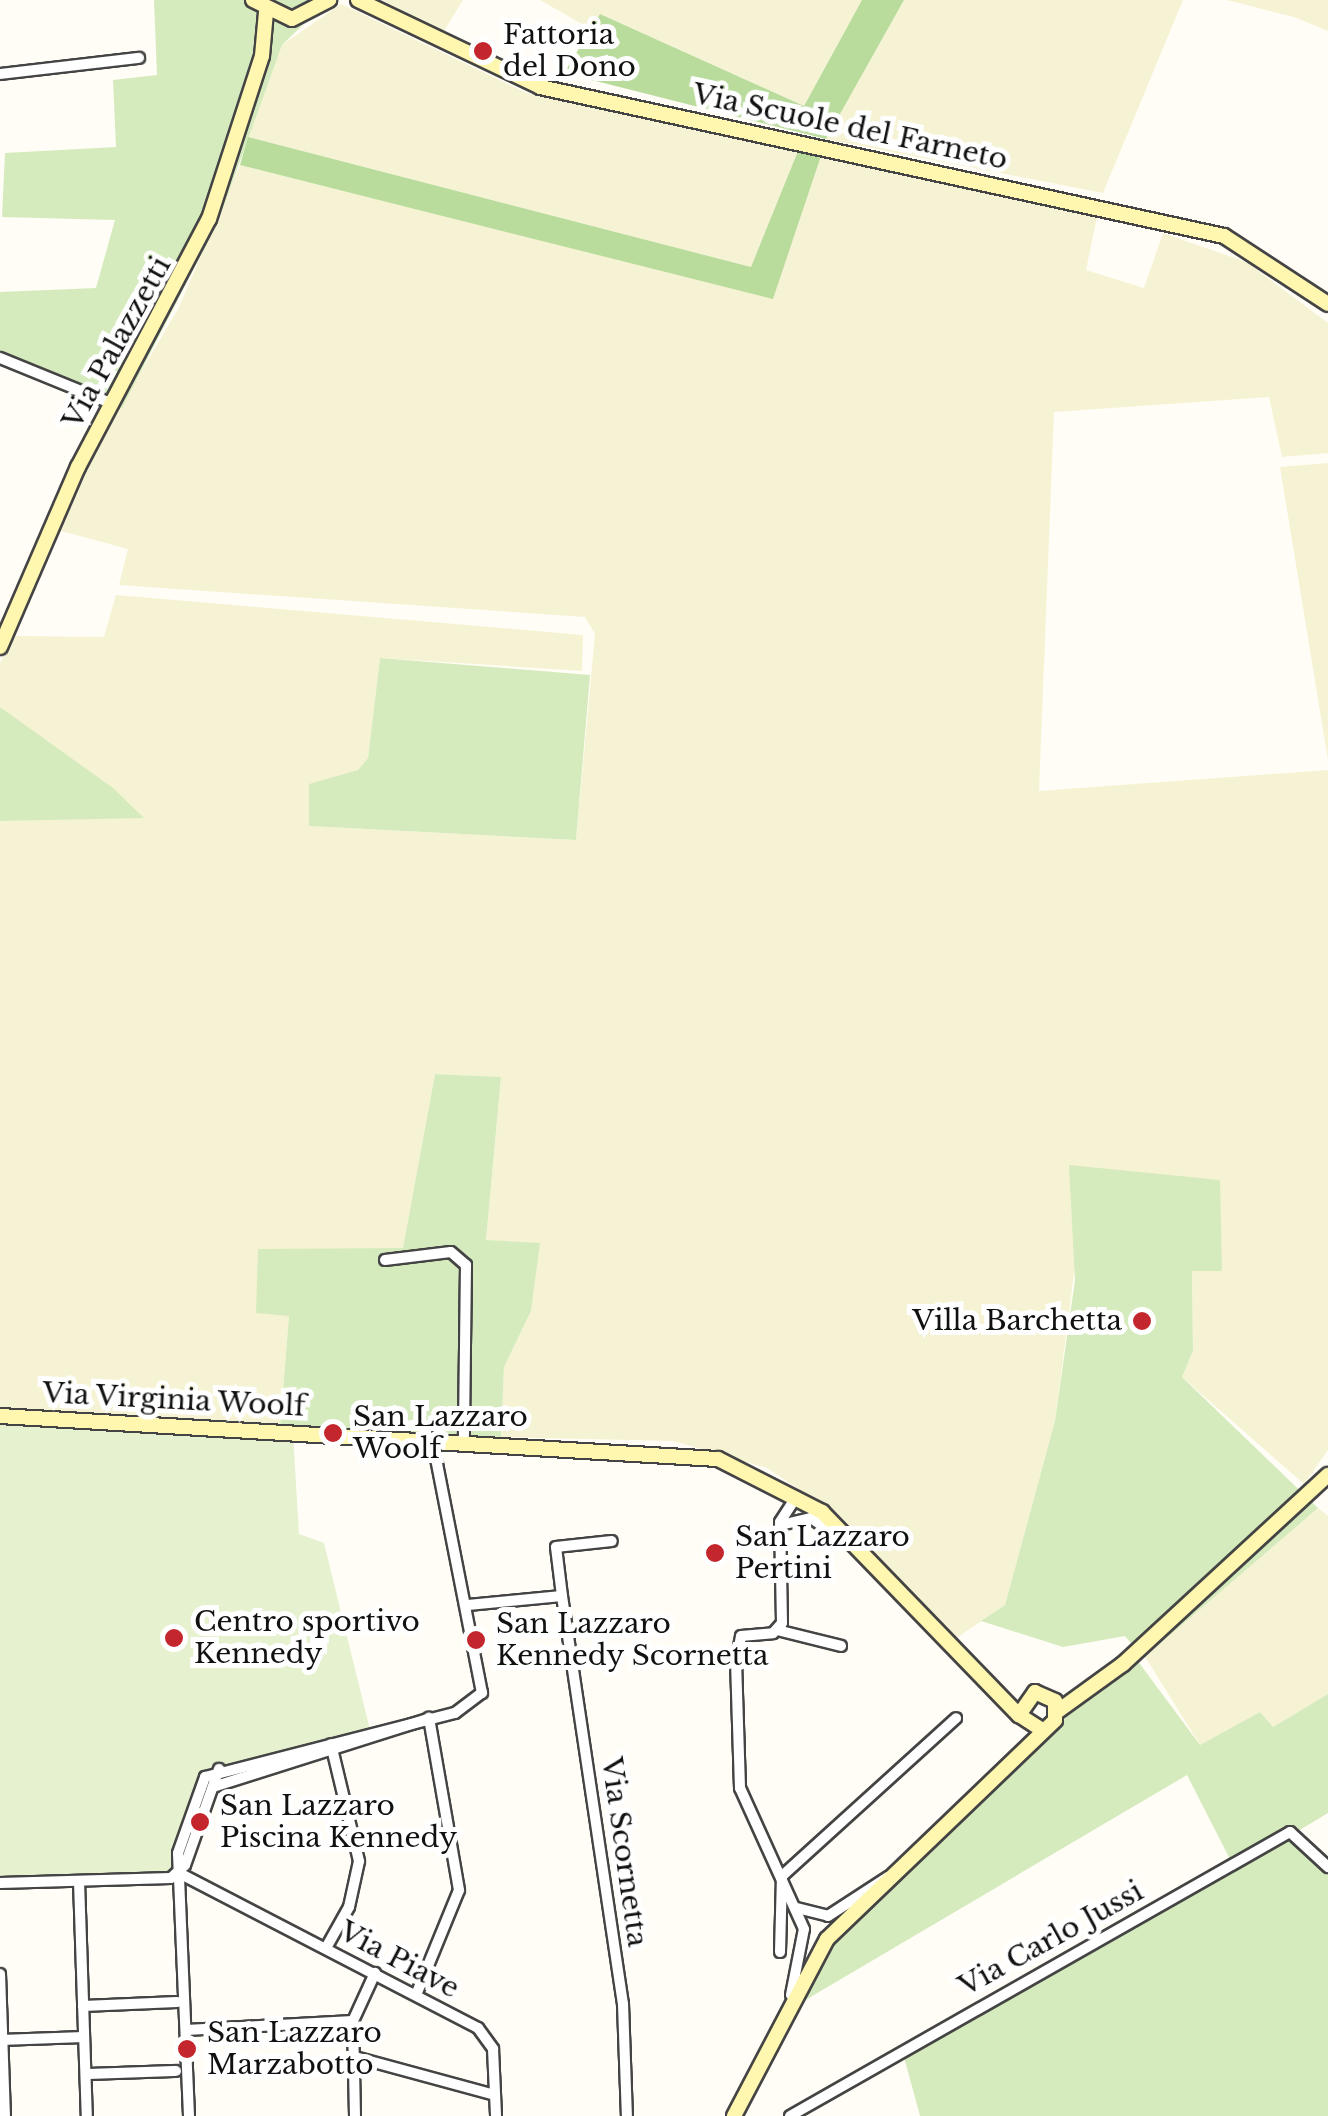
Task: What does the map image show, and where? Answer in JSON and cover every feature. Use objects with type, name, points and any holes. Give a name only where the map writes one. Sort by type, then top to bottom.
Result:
[{"type":"street","points":[[253,0],[266,12],[292,19]]},
{"type":"street","name":"Via Palazzetti","points":[[262,56],[292,19],[329,0]]},
{"type":"street","name":"Via Scuole del Farneto","points":[[358,0],[540,87],[1210,232],[1328,304]]},
{"type":"street","name":"Via Palazzetti","points":[[0,647],[112,404],[209,219],[262,56],[266,12]]},
{"type":"street","points":[[0,74],[139,58]]},
{"type":"street","points":[[0,358],[112,404]]},
{"type":"street","points":[[384,1260],[451,1252],[466,1265],[464,1440]]},
{"type":"street","name":"Via Virginia Woolf","points":[[0,1416],[664,1449],[727,1463],[797,1496],[857,1545],[1020,1717],[1042,1730]]},
{"type":"street","points":[[209,1790],[231,1774],[465,1709],[482,1693],[468,1605],[432,1438]]},
{"type":"street","name":"Via Virginia Woolf","points":[[727,1463],[772,1494],[783,1521],[811,1518],[857,1545]]},
{"type":"street","points":[[734,2116],[791,1995],[828,1940],[1015,1759],[1058,1711],[1086,1686],[1123,1664],[1328,1474]]},
{"type":"street","points":[[777,1630],[780,1538],[783,1521],[797,1496]]},
{"type":"street","name":"Via Scornetta","points":[[612,1541],[556,1548],[618,1968],[626,2116]]},
{"type":"street","points":[[468,1605],[562,1596]]},
{"type":"street","points":[[791,1995],[804,1938],[795,1906],[740,1788],[736,1662],[741,1636],[777,1630],[841,1646]]},
{"type":"street","name":"Via Virginia Woolf","points":[[977,1672],[1042,1693]]},
{"type":"street","points":[[1015,1759],[1020,1717],[1042,1693],[1086,1686]]},
{"type":"street","points":[[1042,1693],[1058,1711]]},
{"type":"street","points":[[416,1996],[459,1890],[429,1718]]},
{"type":"street","points":[[780,1952],[774,1887],[782,1876],[956,1718]]},
{"type":"street","points":[[188,2116],[180,1873],[197,1788],[219,1768],[331,1744]]},
{"type":"street","points":[[326,1948],[349,1906],[359,1862],[331,1744]]},
{"type":"street","points":[[180,1873],[219,1768]]},
{"type":"street","name":"Via Carlo Jussi","points":[[790,2116],[1290,1832],[1328,1867]]},
{"type":"street","points":[[0,1883],[79,1882],[180,1873]]},
{"type":"street","name":"Via Piave","points":[[180,1873],[216,1888],[487,2036],[496,2116]]},
{"type":"street","points":[[795,1906],[808,1918],[828,1916],[893,1874]]},
{"type":"street","points":[[79,1882],[87,2116]]},
{"type":"street","name":"Via Piave","points":[[180,1886],[216,1888]]},
{"type":"street","points":[[356,2116],[353,2021],[375,1973]]},
{"type":"street","points":[[0,1974],[4,2116]]},
{"type":"street","points":[[83,2006],[177,2002]]},
{"type":"street","points":[[186,2030],[353,2021]]},
{"type":"street","points":[[1,2040],[84,2037]]},
{"type":"street","points":[[354,2057],[496,2095]]},
{"type":"street","points":[[86,2074],[176,2071]]},
{"type":"shaded area","name":"Fattoria del Dono","points":[[382,0],[463,0],[442,34]]},
{"type":"shaded area","name":"Fattoria del Dono","points":[[540,0],[862,0],[804,106],[600,14],[589,28]]},
{"type":"shaded area","points":[[904,0],[1183,0],[1103,193],[826,139]]},
{"type":"shaded area","points":[[1227,0],[1328,0],[1328,31],[1294,17]]},
{"type":"shaded area","name":"Fattoria del Dono","points":[[341,4],[529,94],[798,151],[751,267],[248,137],[282,45]]},
{"type":"shaded area","points":[[821,156],[1097,217],[1086,270],[1144,288],[1163,233],[1246,262],[1328,323],[1328,453],[1282,457],[1269,397],[1054,412],[1039,791],[1328,770],[1328,1450],[1304,1484],[1182,1377],[1193,1351],[1192,1270],[1222,1270],[1076,1258],[1055,1421],[1005,1605],[955,1639],[835,1513],[767,1468],[673,1441],[501,1437],[504,1367],[531,1311],[539,1244],[486,1240],[501,1077],[435,1074],[403,1248],[289,1316],[280,1427],[0,1409],[0,821],[143,817],[0,707],[0,663],[14,636],[104,637],[116,595],[583,635],[582,671],[380,658],[368,758],[358,770],[309,785],[309,826],[576,840],[595,634],[585,617],[119,585],[128,549],[61,531],[87,463],[178,309],[240,165],[773,298]]},
{"type":"shaded area","points":[[1328,463],[1328,760],[1280,467]]},
{"type":"shaded area","points":[[1318,1508],[1328,1516],[1328,1694],[1273,1727],[1260,1712],[1200,1745],[1144,1655]]},
{"type":"green space","points":[[154,0],[329,0],[282,45],[218,222],[122,408],[0,357],[0,292],[96,288],[115,220],[2,217],[5,153],[116,147],[113,80],[157,75]]},
{"type":"green space","points":[[862,0],[904,0],[826,139],[564,73],[600,14],[804,106]]},
{"type":"green space","points":[[248,137],[751,267],[798,151],[821,156],[773,299],[240,165]]},
{"type":"green space","points":[[380,658],[590,675],[576,840],[309,826],[309,784],[358,770],[368,758]]},
{"type":"green space","points":[[0,707],[113,788],[144,818],[0,821]]},
{"type":"green space","points":[[435,1074],[501,1077],[486,1240],[540,1243],[531,1311],[504,1367],[501,1437],[280,1427],[289,1316],[256,1313],[258,1249],[403,1248]]},
{"type":"green space","points":[[1069,1165],[1220,1180],[1222,1271],[1192,1271],[1193,1351],[1182,1377],[1318,1508],[1143,1658],[1125,1636],[1063,1647],[981,1621],[1005,1605],[1055,1421],[1075,1280]]},
{"type":"green space","name":"Centro sportivo Kennedy","points":[[0,1419],[293,1433],[299,1534],[324,1543],[371,1734],[220,1775],[182,1877],[0,1883]]},
{"type":"green space","points":[[1137,1660],[1200,1745],[1260,1712],[1273,1727],[1328,1694],[1328,1813],[1298,1831],[1328,1873],[1328,2116],[920,2116],[904,2057],[1235,1869],[1187,1775],[797,2005],[841,1934],[1059,1729],[1070,1708]]},
{"type":"place","name":"Fattoria del Dono","points":[[483,51]]},
{"type":"place","name":"Villa Barchetta","points":[[1142,1321]]},
{"type":"place","name":"San Lazzaro Woolf","points":[[333,1433]]},
{"type":"place","name":"San Lazzaro Pertini","points":[[715,1553]]},
{"type":"place","name":"Centro sportivo Kennedy","points":[[174,1638]]},
{"type":"place","name":"San Lazzaro Kennedy Scornetta","points":[[476,1640]]},
{"type":"place","name":"San Lazzaro Piscina Kennedy","points":[[200,1822]]},
{"type":"place","name":"San Lazzaro Marzabotto","points":[[187,2049]]}]
